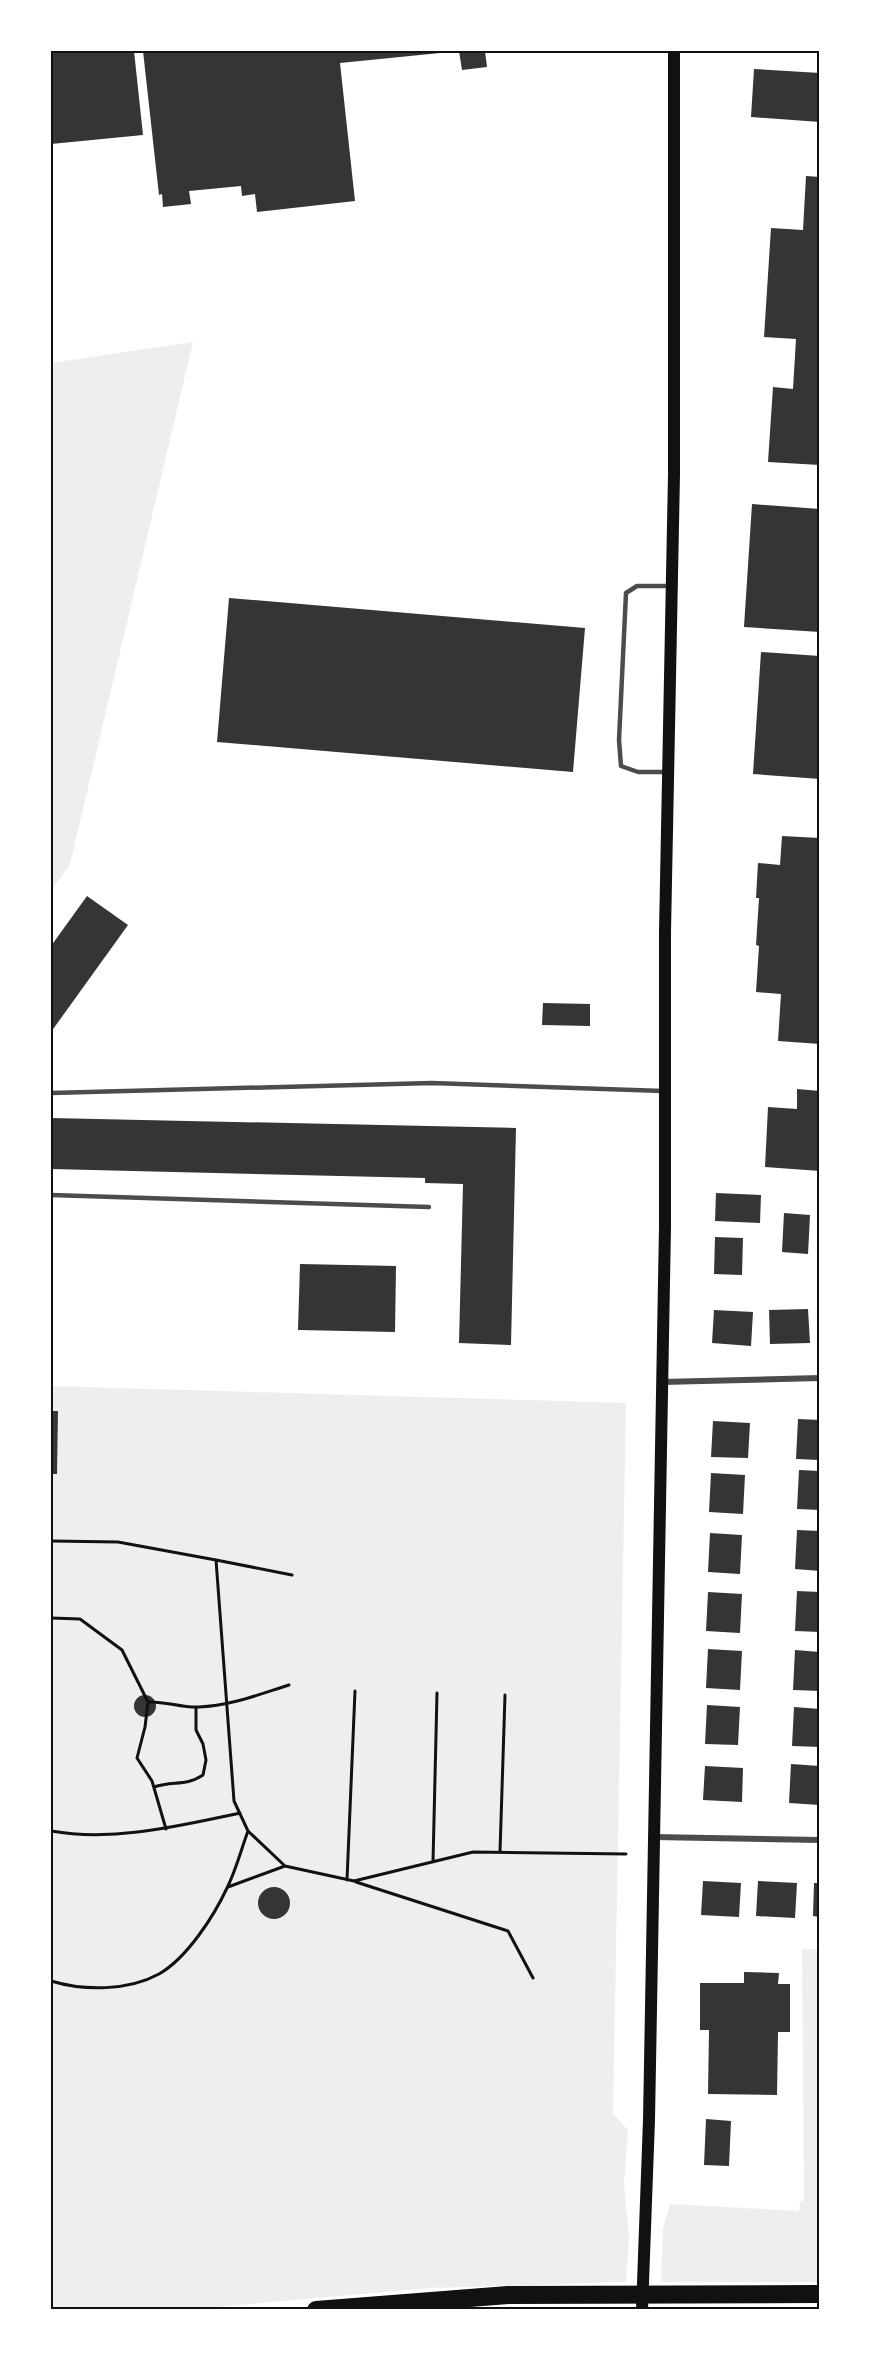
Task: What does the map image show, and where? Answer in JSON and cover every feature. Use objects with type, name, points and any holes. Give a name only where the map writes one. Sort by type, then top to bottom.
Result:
[{"type":"highway","points":[[316,2310],[508,2295],[820,2294]]},
{"type":"main road","points":[[642,2310],[649,2120],[662,1383],[665,932],[673,586],[674,51]]},
{"type":"street","points":[[662,1383],[820,1378]]},
{"type":"street","points":[[653,1838],[820,1840]]},
{"type":"lane","points":[[669,772],[638,772],[621,766],[619,740],[626,593],[637,586],[673,586]]},
{"type":"lane","points":[[51,1093],[432,1083],[665,1091]]},
{"type":"lane","points":[[51,1195],[429,1207]]},
{"type":"path","points":[[51,1541],[118,1542],[292,1575]]},
{"type":"path","points":[[216,1560],[234,1801],[248,1831],[285,1866],[354,1881],[508,1931],[533,1978]]},
{"type":"path","points":[[51,1618],[80,1619],[122,1650],[148,1702],[145,1727],[137,1758],[154,1787],[166,1829]]},
{"type":"path","points":[[148,1702],[162,1701],[196,1707],[226,1704],[289,1685]]},
{"type":"path","points":[[347,1880],[355,1691]]},
{"type":"path","points":[[433,1862],[437,1693]]},
{"type":"path","points":[[500,1852],[505,1695]]},
{"type":"path","points":[[154,1787],[166,1782],[180,1784],[192,1782],[203,1775],[206,1760],[203,1744],[196,1730],[196,1707]]},
{"type":"path","points":[[51,1831],[111,1834],[166,1829],[240,1813]]},
{"type":"path","points":[[51,1981],[69,1986],[105,1988],[159,1974],[182,1955],[208,1923],[228,1887],[248,1831]]},
{"type":"path","points":[[354,1881],[473,1852],[626,1854]]},
{"type":"path","points":[[228,1887],[285,1866]]},
{"type":"shaded area","points":[[193,342],[70,864],[51,891],[51,363]]},
{"type":"shaded area","points":[[51,1386],[626,1403],[613,2114],[628,2130],[624,2183],[629,2238],[626,2282],[431,2288],[181,2310],[51,2310]]},
{"type":"shaded area","points":[[802,1949],[820,1949],[820,2282],[661,2282],[663,2228],[670,2204],[799,2211],[800,2202],[804,2200]]},
{"type":"building","points":[[51,51],[134,51],[143,135],[51,144]]},
{"type":"building","points":[[143,51],[440,51],[440,53],[340,63],[355,201],[257,212],[255,194],[242,196],[241,186],[189,191],[191,204],[163,207],[162,194],[159,195]]},
{"type":"building","points":[[459,51],[485,51],[487,67],[462,70]]},
{"type":"building","points":[[754,69],[820,73],[820,122],[751,117]]},
{"type":"building","points":[[806,176],[820,177],[820,465],[768,462],[773,387],[793,389],[796,339],[764,337],[771,228],[803,230]]},
{"type":"building","points":[[752,504],[820,509],[820,632],[744,627]]},
{"type":"building","points":[[229,598],[585,628],[573,772],[217,742]]},
{"type":"building","points":[[761,652],[820,656],[820,779],[753,774]]},
{"type":"building","points":[[782,836],[820,838],[820,1044],[778,1041],[781,994],[756,992],[759,946],[756,945],[759,898],[756,898],[758,863],[780,865]]},
{"type":"building","points":[[87,896],[128,925],[51,1032],[51,946]]},
{"type":"building","points":[[543,1003],[590,1004],[590,1026],[542,1025]]},
{"type":"building","points":[[797,1089],[820,1091],[820,1171],[765,1167],[768,1107],[797,1109]]},
{"type":"building","points":[[51,1118],[516,1128],[511,1345],[459,1343],[463,1184],[425,1183],[425,1178],[51,1169]]},
{"type":"building","points":[[716,1193],[761,1195],[760,1223],[715,1221]]},
{"type":"building","points":[[784,1213],[810,1215],[808,1254],[782,1252]]},
{"type":"building","points":[[715,1237],[743,1238],[742,1275],[714,1274]]},
{"type":"building","points":[[300,1264],[396,1266],[395,1332],[298,1330]]},
{"type":"building","points":[[808,1309],[810,1343],[770,1344],[769,1310]]},
{"type":"building","points":[[714,1310],[753,1312],[751,1346],[712,1343]]},
{"type":"building","points":[[51,1411],[58,1411],[57,1474],[51,1474]]},
{"type":"building","points":[[798,1419],[820,1420],[820,1460],[796,1459]]},
{"type":"building","points":[[713,1421],[750,1423],[748,1458],[711,1457]]},
{"type":"building","points":[[799,1470],[820,1471],[820,1510],[797,1509]]},
{"type":"building","points":[[711,1473],[745,1475],[743,1514],[709,1512]]},
{"type":"building","points":[[797,1530],[820,1531],[820,1571],[795,1569]]},
{"type":"building","points":[[710,1533],[742,1535],[740,1574],[708,1572]]},
{"type":"building","points":[[797,1591],[820,1592],[820,1632],[795,1631]]},
{"type":"building","points":[[708,1592],[742,1594],[740,1633],[706,1631]]},
{"type":"building","points":[[708,1649],[742,1651],[740,1690],[706,1688]]},
{"type":"building","points":[[795,1650],[820,1652],[820,1691],[793,1690]]},
{"type":"building","points":[[145,1695],[153,1698],[156,1706],[153,1714],[145,1717],[137,1714],[134,1706],[137,1698]]},
{"type":"building","points":[[707,1705],[740,1707],[738,1745],[705,1744]]},
{"type":"building","points":[[794,1707],[820,1709],[820,1747],[792,1746]]},
{"type":"building","points":[[791,1764],[820,1766],[820,1805],[789,1803]]},
{"type":"building","points":[[705,1766],[743,1768],[742,1802],[703,1800]]},
{"type":"building","points":[[703,1881],[741,1883],[739,1917],[701,1915]]},
{"type":"building","points":[[758,1881],[797,1883],[795,1918],[756,1916]]},
{"type":"building","points":[[814,1883],[820,1883],[820,1917],[813,1916]]},
{"type":"building","points":[[274,1887],[285,1892],[290,1903],[285,1914],[274,1919],[263,1914],[258,1903],[263,1892]]},
{"type":"building","points":[[744,1972],[779,1973],[778,1984],[790,1984],[790,2032],[778,2032],[777,2095],[708,2094],[709,2030],[700,2030],[700,1983],[744,1983]]},
{"type":"building","points":[[706,2119],[731,2121],[729,2166],[704,2165]]}]
